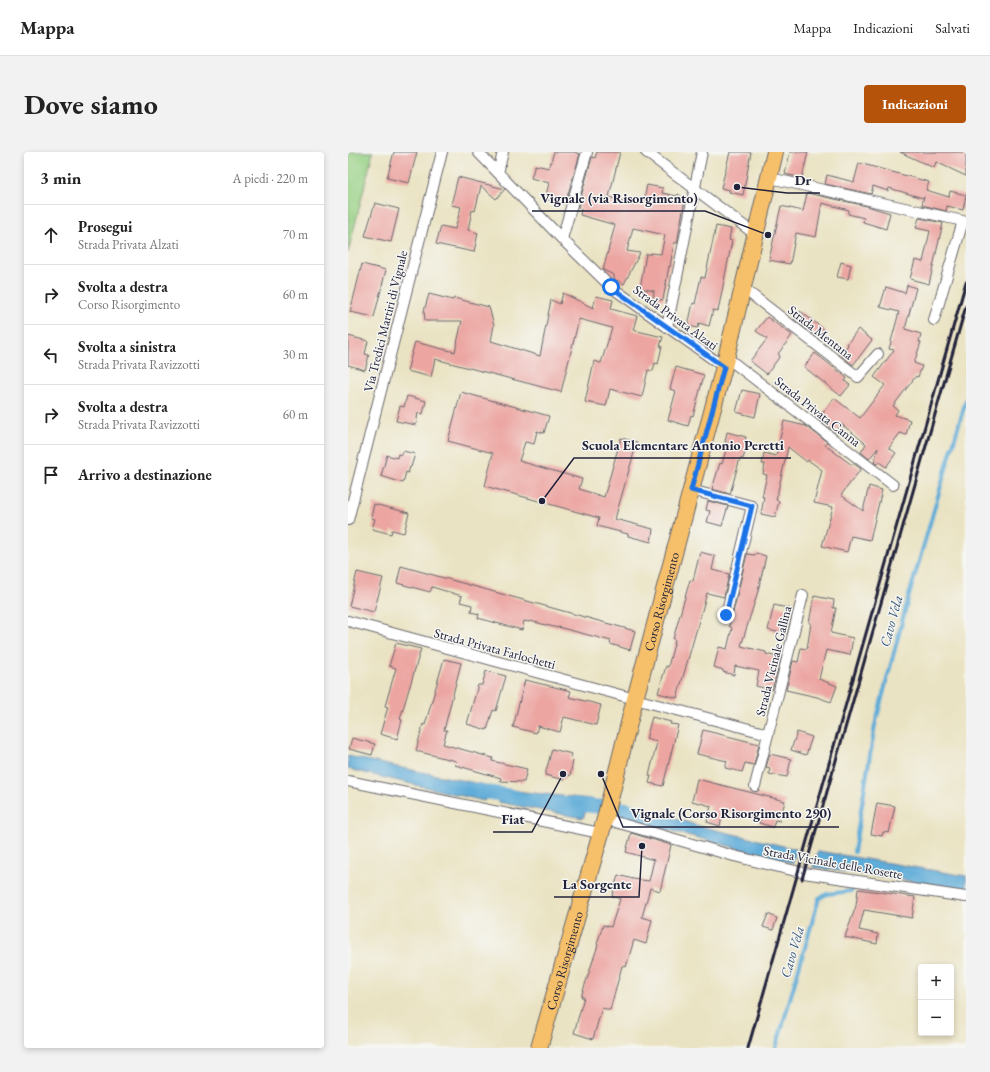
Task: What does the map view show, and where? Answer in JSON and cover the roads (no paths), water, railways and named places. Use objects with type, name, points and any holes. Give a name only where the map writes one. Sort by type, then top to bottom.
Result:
[{"type":"main road","name":"Corso Risorgimento","points":[[539,1048],[603,826],[635,699],[725,362],[775,152]]},
{"type":"street","name":"Via Tredici Martiri di Vignale","points":[[348,520],[442,152]]},
{"type":"street","name":"Strada Privata Alzati","points":[[478,152],[562,239],[611,287],[667,327],[725,362]]},
{"type":"street","points":[[498,173],[503,152]]},
{"type":"street","points":[[562,239],[586,152]]},
{"type":"street","points":[[646,152],[756,235]]},
{"type":"street","points":[[667,327],[702,152]]},
{"type":"street","points":[[770,178],[963,221],[934,320]]},
{"type":"street","name":"Strada Mentana","points":[[743,288],[858,377],[878,354]]},
{"type":"street","name":"Strada Privata Canna","points":[[725,362],[893,485]]},
{"type":"street","points":[[691,490],[752,506],[726,615]]},
{"type":"street","name":"Strada Vicinale Gallina","points":[[755,786],[803,595]]},
{"type":"street","name":"Strada Privata Farlochetti","points":[[348,621],[635,699]]},
{"type":"street","name":"Strada Vicinale Gallina","points":[[635,699],[768,734]]},
{"type":"street","name":"Strada Vicinale delle Rosette","points":[[348,781],[603,826],[804,873],[966,897]]},
{"type":"water","points":[[348,756],[490,786],[488,796],[484,801],[348,769]]},
{"type":"water","points":[[500,788],[591,799],[583,818],[498,802]]},
{"type":"water","points":[[623,802],[699,826],[796,849],[793,863],[620,817]]},
{"type":"water","points":[[818,851],[966,876],[966,889],[813,867]]},
{"type":"waterway","name":"Cavo Vela","points":[[854,852],[875,725],[908,599],[966,400]]},
{"type":"waterway","points":[[469,789],[516,797]]},
{"type":"waterway","points":[[570,804],[626,809],[641,813]]},
{"type":"waterway","name":"Cavo Vela","points":[[776,1048],[819,898],[827,894],[851,891],[853,888]]},
{"type":"railway","points":[[748,1048],[966,282]]},
{"type":"railway","points":[[802,879],[966,306]]},
{"type":"place","name":"Dr","points":[[737,187]]},
{"type":"place","name":"Vignale (via Risorgimento)","points":[[768,235]]},
{"type":"place","name":"Scuola Elementare Antonio Peretti","points":[[542,501]]},
{"type":"place","name":"Fiat","points":[[563,774]]},
{"type":"place","name":"Vignale (Corso Risorgimento 290)","points":[[601,774]]},
{"type":"place","name":"La Sorgente","points":[[642,846]]}]
